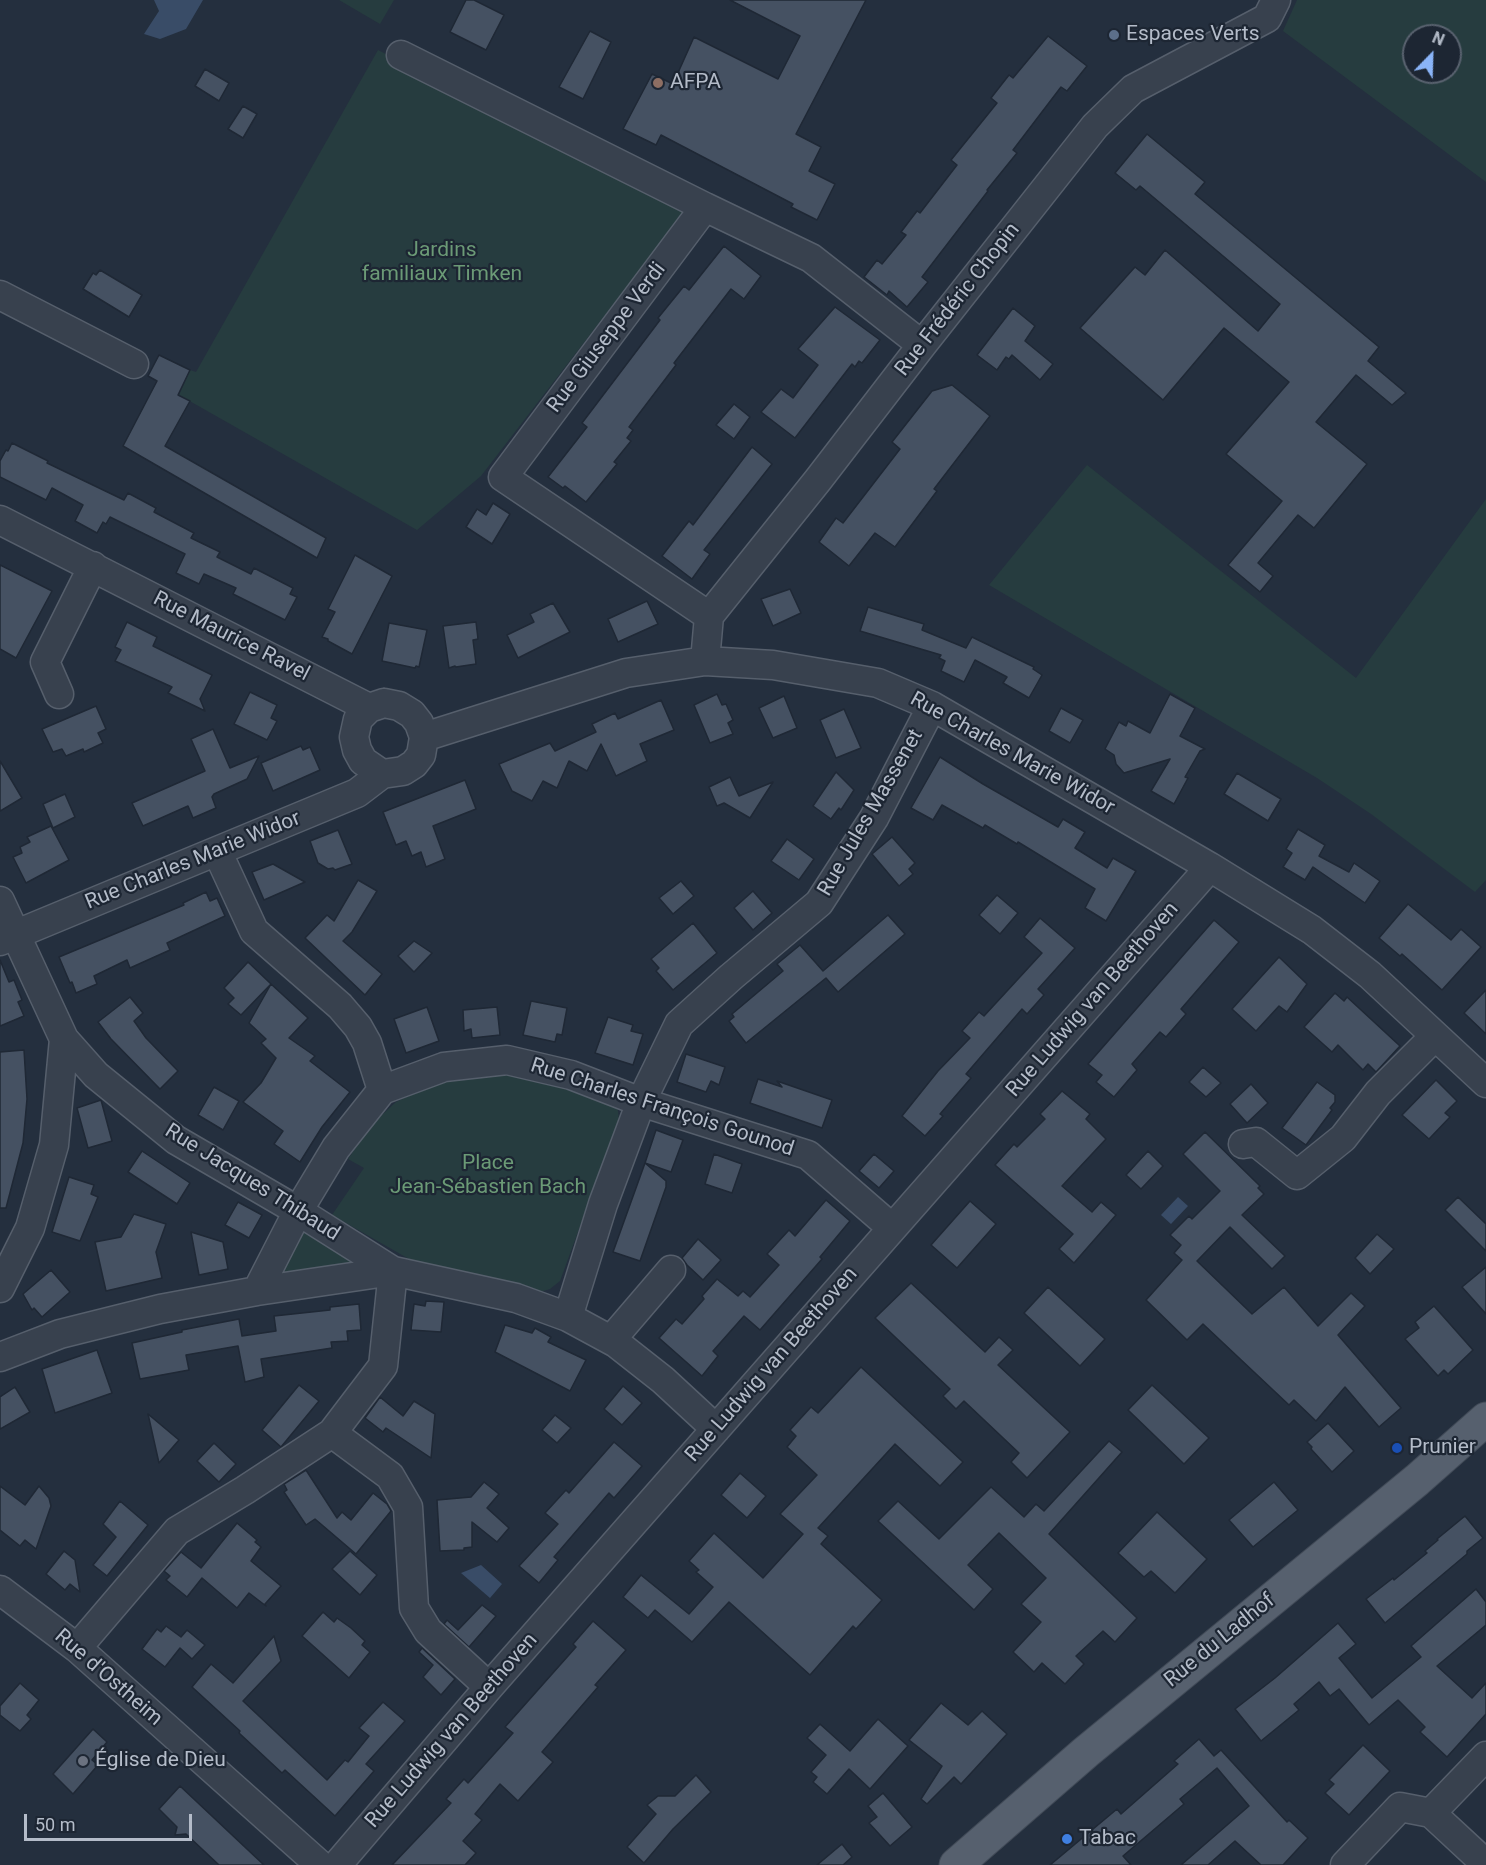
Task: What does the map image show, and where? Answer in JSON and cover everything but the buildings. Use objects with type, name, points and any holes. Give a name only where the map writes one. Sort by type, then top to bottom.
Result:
[{"type":"main road","name":"Rue du Ladhof","points":[[956,1865],[1086,1752],[1417,1480],[1486,1419]]},
{"type":"street","name":"Rue Frédéric Chopin","points":[[709,616],[1095,126],[1133,89],[1267,18],[1276,0]]},
{"type":"street","points":[[401,55],[811,258],[922,345]]},
{"type":"street","name":"Rue Giuseppe Verdi","points":[[705,207],[503,477],[709,616]]},
{"type":"street","points":[[0,295],[134,364]]},
{"type":"street","name":"Rue Maurice Ravel","points":[[0,520],[369,708]]},
{"type":"street","points":[[58,694],[45,662],[93,567]]},
{"type":"street","points":[[705,661],[709,616]]},
{"type":"street","name":"Rue Charles Marie Widor","points":[[424,737],[626,673],[705,661],[773,665],[878,683],[932,706],[1210,867],[1312,930],[1370,975],[1486,1083]]},
{"type":"street","points":[[384,703],[399,706],[412,714],[419,723],[424,737],[421,755],[414,764],[403,771],[382,774],[363,761],[354,737],[358,719],[369,708],[384,703]]},
{"type":"street","name":"Rue Jules Massenet","points":[[641,1102],[679,1024],[819,903],[874,818],[932,706]]},
{"type":"street","name":"Rue Charles Marie Widor","points":[[7,938],[357,793],[382,774]]},
{"type":"street","points":[[217,851],[254,931],[339,1006],[358,1027],[367,1043],[382,1090],[336,1148],[298,1211],[257,1291]]},
{"type":"street","name":"Rue Ludwig van Beethoven","points":[[337,1865],[489,1687],[1210,867]]},
{"type":"street","points":[[0,901],[7,938],[64,1039],[54,1145],[30,1228],[0,1288]]},
{"type":"street","points":[[1243,1144],[1256,1142],[1297,1175],[1343,1138],[1378,1093],[1435,1036]]},
{"type":"street","name":"Rue Jacques Thibaud","points":[[64,1039],[96,1076],[176,1140],[298,1211],[393,1271]]},
{"type":"street","name":"Rue Charles François Gounod","points":[[382,1090],[444,1067],[507,1060],[571,1075],[641,1102],[808,1155],[892,1228]]},
{"type":"street","points":[[568,1317],[603,1204],[641,1102]]},
{"type":"street","points":[[611,1340],[671,1270]]},
{"type":"street","points":[[77,1648],[177,1531],[332,1433],[383,1366],[393,1271]]},
{"type":"street","points":[[0,1357],[72,1331],[160,1309],[257,1291],[393,1271],[516,1298],[568,1317],[611,1340],[663,1380],[716,1429]]},
{"type":"street","points":[[332,1433],[390,1476],[408,1507],[414,1608],[428,1631],[489,1687]]},
{"type":"street","name":"Rue d'Ostheim","points":[[0,1590],[77,1648],[320,1865]]},
{"type":"street","points":[[1431,1813],[1486,1756]]},
{"type":"street","points":[[1345,1865],[1400,1807],[1431,1813],[1486,1864]]},
{"type":"green space","points":[[339,0],[394,0],[380,24]]},
{"type":"green space","points":[[1297,0],[1486,0],[1486,182],[1283,31]]},
{"type":"green space","name":"Jardins familiaux Timken","points":[[378,50],[687,209],[481,476],[417,530],[179,395],[190,370],[196,372]]},
{"type":"green space","points":[[1087,465],[1356,678],[1486,499],[1486,880],[1475,892],[1371,814],[1317,778],[989,585]]},
{"type":"green space","name":"Place Jean-Sébastien Bach","points":[[529,1073],[615,1103],[619,1120],[560,1281],[550,1289],[537,1293],[445,1272],[409,1259],[332,1215],[364,1168],[348,1159],[371,1125],[396,1102],[429,1086],[456,1077]]},
{"type":"green space","points":[[307,1224],[354,1261],[353,1266],[283,1274],[283,1269]]},
{"type":"water","points":[[154,0],[203,0],[186,29],[160,39],[144,34],[159,11]]},
{"type":"water","points":[[1178,1197],[1188,1206],[1171,1224],[1161,1215]]},
{"type":"water","points":[[481,1565],[502,1584],[490,1598],[461,1573]]},
{"type":"place","name":"Espaces Verts","points":[[1114,35]]},
{"type":"place","name":"AFPA","points":[[658,83]]},
{"type":"place","name":"Prunier","points":[[1397,1448]]},
{"type":"place","name":"Église de Dieu","points":[[83,1761]]},
{"type":"place","name":"Tabac","points":[[1067,1839]]}]
